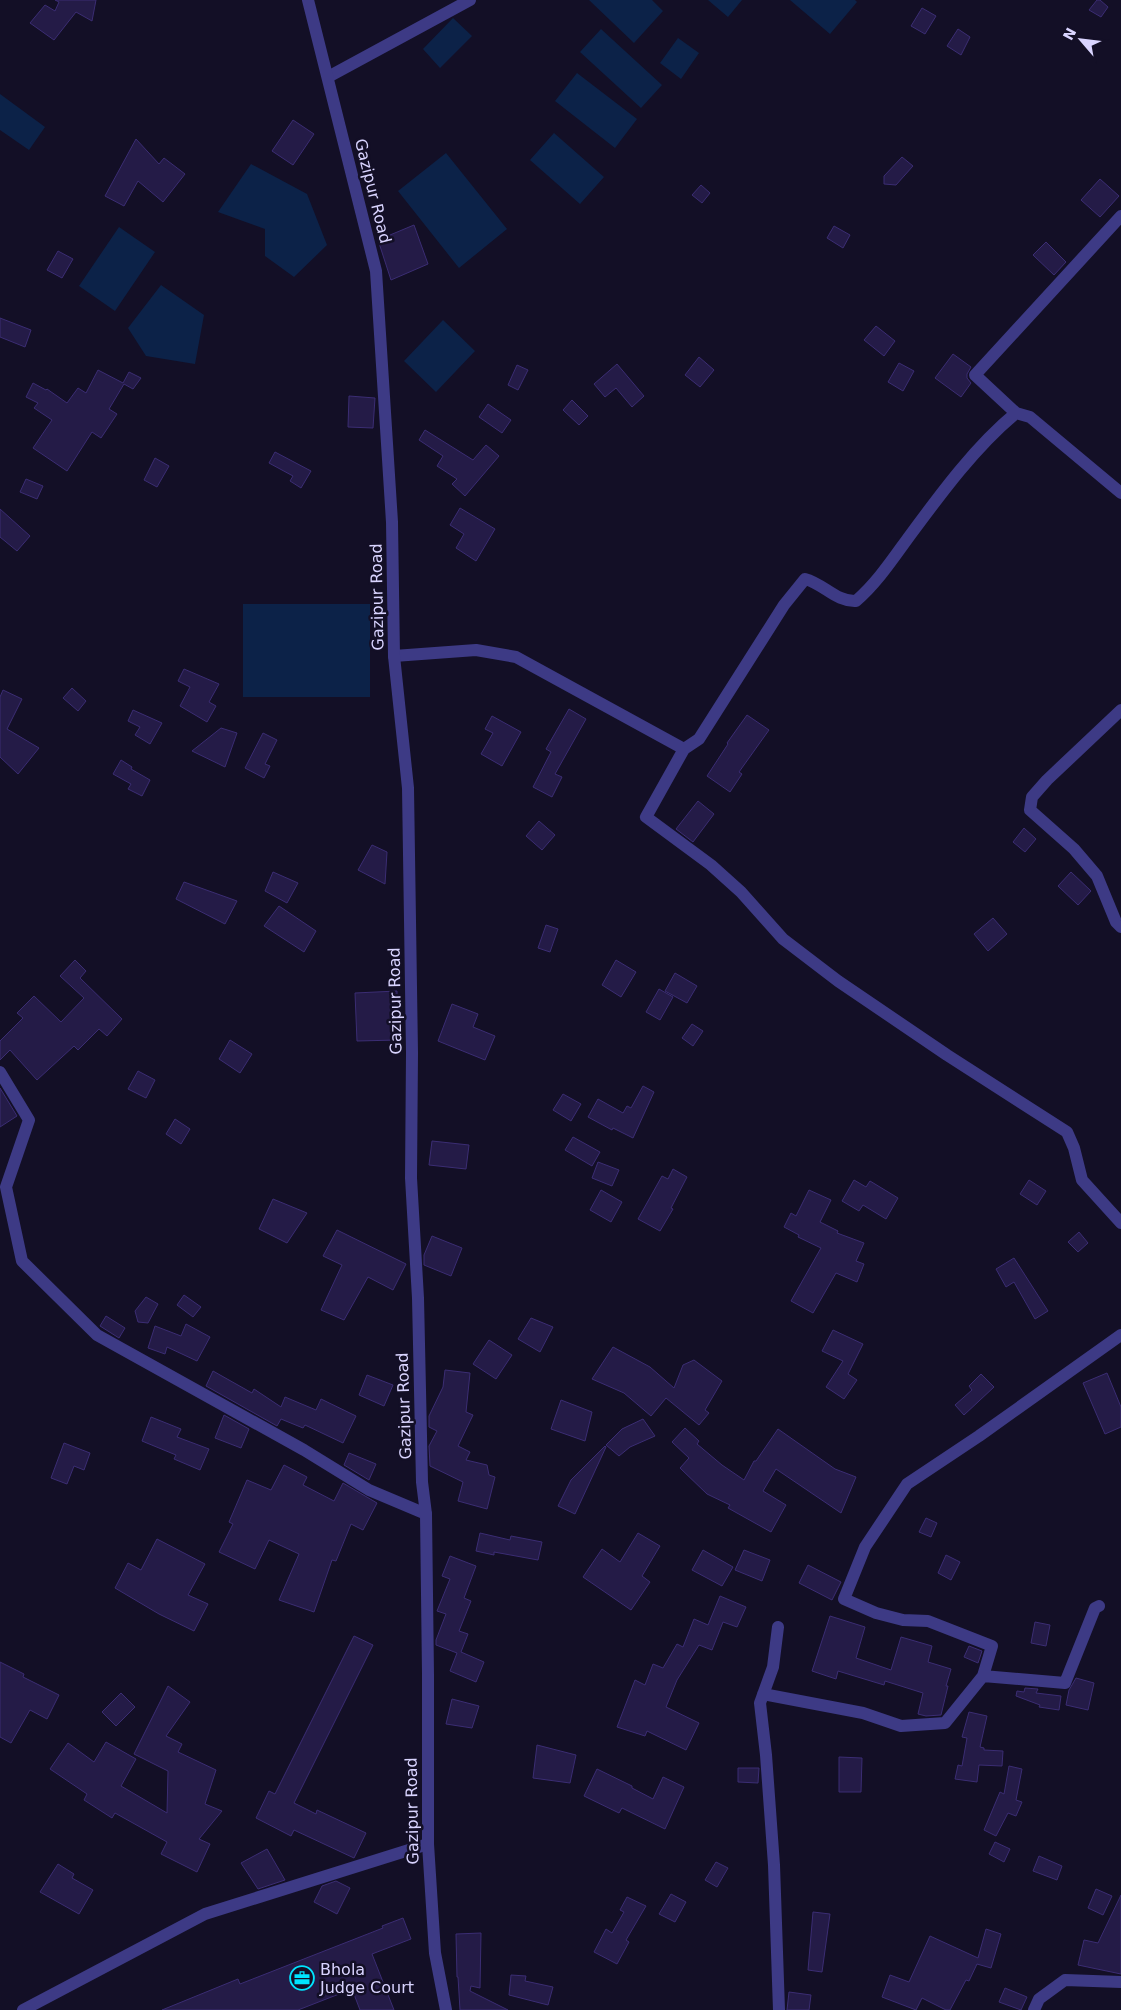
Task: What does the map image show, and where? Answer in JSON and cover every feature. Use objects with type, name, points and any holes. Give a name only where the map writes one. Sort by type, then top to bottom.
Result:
[{"type":"street","name":"Gazipur Road","points":[[308,0],[376,271],[392,522],[394,656],[408,788],[412,1053],[411,1178],[418,1298],[422,1482],[426,1514],[428,1844],[435,1953],[446,2010]]},
{"type":"street","points":[[328,77],[470,0]]},
{"type":"street","points":[[1121,216],[975,375],[1016,413],[1030,417],[1121,493]]},
{"type":"street","points":[[1016,413],[992,434],[917,526],[869,590],[856,601],[847,602],[838,598],[816,582],[805,579],[784,605],[699,739],[684,750],[646,817],[711,865],[741,892],[783,939],[838,981],[1067,1132],[1074,1148],[1082,1180],[1121,1223]]},
{"type":"street","points":[[394,656],[476,650],[516,657],[684,750]]},
{"type":"street","points":[[1121,710],[1047,780],[1032,797],[1030,810],[1074,849],[1097,876],[1116,922],[1121,927]]},
{"type":"street","points":[[0,1072],[29,1120],[6,1187],[22,1261],[97,1335],[304,1450],[369,1490],[426,1514]]},
{"type":"street","points":[[763,1694],[863,1713],[901,1726],[945,1723],[983,1676],[992,1646],[928,1621],[903,1620],[876,1613],[844,1599],[865,1547],[907,1484],[979,1436],[1121,1335]]},
{"type":"street","points":[[983,1676],[1065,1683],[1095,1608],[1099,1606]]},
{"type":"street","points":[[778,1626],[772,1667],[760,1703],[766,1755],[774,1865],[779,2010]]},
{"type":"street","points":[[23,2010],[205,1914],[428,1844]]},
{"type":"street","points":[[1034,2010],[1040,1999],[1065,1980],[1121,1982]]},
{"type":"water","points":[[589,0],[652,0],[663,11],[634,43]]},
{"type":"water","points":[[708,0],[742,0],[728,17]]},
{"type":"water","points":[[790,0],[855,0],[857,2],[830,34]]},
{"type":"water","points":[[453,18],[472,36],[440,68],[423,49]]},
{"type":"water","points":[[601,29],[662,85],[641,108],[580,52]]},
{"type":"water","points":[[678,38],[699,53],[681,79],[660,63]]},
{"type":"water","points":[[577,73],[637,119],[615,148],[555,101]]},
{"type":"water","points":[[0,94],[45,127],[29,150],[0,130]]},
{"type":"water","points":[[554,133],[604,177],[580,204],[530,160]]},
{"type":"water","points":[[446,153],[507,229],[459,268],[398,191]]},
{"type":"water","points":[[251,164],[307,194],[327,245],[294,277],[265,256],[265,229],[218,212]]},
{"type":"water","points":[[119,227],[155,252],[115,311],[79,286]]},
{"type":"water","points":[[161,285],[204,315],[195,364],[146,356],[128,328]]},
{"type":"water","points":[[443,320],[475,351],[436,392],[404,361]]},
{"type":"water","points":[[243,604],[370,604],[370,697],[243,697]]},
{"type":"building","points":[[55,0],[96,0],[92,21],[76,12],[54,40],[30,23],[45,5],[55,11],[59,2]]},
{"type":"building","points":[[1097,0],[1100,0],[1108,7],[1101,17],[1089,10]]},
{"type":"building","points":[[922,8],[936,16],[925,34],[911,26]]},
{"type":"building","points":[[958,29],[970,37],[961,55],[947,46]]},
{"type":"building","points":[[293,120],[314,134],[293,165],[272,151]]},
{"type":"building","points":[[136,139],[159,164],[164,158],[185,174],[163,202],[138,181],[124,206],[105,196]]},
{"type":"building","points":[[902,157],[913,166],[896,185],[884,184],[884,176]]},
{"type":"building","points":[[1100,179],[1119,196],[1100,217],[1081,200]]},
{"type":"building","points":[[701,185],[710,193],[702,203],[692,195]]},
{"type":"building","points":[[414,225],[428,264],[391,280],[378,240]]},
{"type":"building","points":[[834,226],[850,235],[843,248],[827,238]]},
{"type":"building","points":[[1046,242],[1066,262],[1054,275],[1033,255]]},
{"type":"building","points":[[58,251],[73,259],[62,278],[47,270]]},
{"type":"building","points":[[0,318],[31,330],[25,347],[0,337]]},
{"type":"building","points":[[876,326],[895,341],[884,356],[864,340]]},
{"type":"building","points":[[953,354],[971,367],[967,378],[971,383],[961,397],[935,378]]},
{"type":"building","points":[[699,357],[714,370],[700,387],[685,375]]},
{"type":"building","points":[[899,363],[914,371],[903,391],[888,382]]},
{"type":"building","points":[[617,364],[644,396],[632,407],[616,388],[605,397],[594,384]]},
{"type":"building","points":[[517,365],[528,370],[518,390],[508,385]]},
{"type":"building","points":[[98,370],[123,383],[129,372],[141,378],[133,389],[124,384],[109,409],[117,414],[101,438],[92,432],[67,471],[33,448],[52,420],[34,408],[38,403],[26,397],[33,383],[47,389],[67,403],[78,388],[86,393]]},
{"type":"building","points":[[349,396],[375,398],[373,428],[348,427]]},
{"type":"building","points":[[572,400],[588,416],[579,425],[563,410]]},
{"type":"building","points":[[488,404],[511,420],[502,433],[479,417]]},
{"type":"building","points":[[425,430],[473,460],[486,445],[499,456],[465,496],[452,484],[457,479],[437,466],[443,456],[419,440]]},
{"type":"building","points":[[275,452],[311,471],[301,488],[290,481],[293,476],[269,463]]},
{"type":"building","points":[[155,458],[169,466],[157,487],[144,480]]},
{"type":"building","points":[[26,479],[43,486],[37,499],[20,492]]},
{"type":"building","points":[[460,508],[495,529],[476,561],[456,548],[464,534],[450,525]]},
{"type":"building","points":[[0,509],[30,536],[17,551],[0,537]]},
{"type":"building","points":[[184,669],[219,684],[209,702],[216,706],[207,722],[180,706],[190,687],[178,681]]},
{"type":"building","points":[[72,688],[86,701],[78,711],[63,698]]},
{"type":"building","points":[[3,690],[22,699],[7,729],[39,748],[18,774],[0,757],[0,697]]},
{"type":"building","points":[[569,709],[586,719],[555,774],[562,777],[552,797],[533,787],[551,752],[546,749]]},
{"type":"building","points":[[133,710],[162,723],[150,744],[135,735],[140,727],[128,721]]},
{"type":"building","points":[[747,715],[769,730],[739,772],[742,774],[730,792],[707,776]]},
{"type":"building","points":[[492,716],[521,732],[502,766],[481,754],[493,733],[485,729]]},
{"type":"building","points":[[221,728],[237,733],[225,767],[192,751]]},
{"type":"building","points":[[263,733],[277,740],[265,764],[270,766],[264,778],[245,768]]},
{"type":"building","points":[[121,760],[132,767],[131,769],[150,780],[142,796],[128,789],[131,784],[113,774]]},
{"type":"building","points":[[698,801],[714,814],[693,842],[676,829]]},
{"type":"building","points":[[539,821],[555,835],[542,850],[526,836]]},
{"type":"building","points":[[1024,828],[1036,839],[1025,852],[1013,842]]},
{"type":"building","points":[[372,845],[387,852],[385,884],[358,870]]},
{"type":"building","points":[[273,872],[298,883],[287,903],[265,891]]},
{"type":"building","points":[[1071,872],[1091,891],[1078,905],[1058,886]]},
{"type":"building","points":[[184,882],[237,901],[225,924],[176,899]]},
{"type":"building","points":[[279,906],[316,931],[304,952],[264,926]]},
{"type":"building","points":[[993,918],[1007,934],[988,951],[974,934]]},
{"type":"building","points":[[546,925],[558,929],[550,952],[538,948]]},
{"type":"building","points":[[75,960],[86,971],[80,978],[122,1019],[107,1036],[99,1029],[78,1050],[74,1046],[37,1080],[10,1050],[0,1060],[0,1041],[23,1018],[17,1013],[34,996],[61,1022],[84,998],[60,976]]},
{"type":"building","points":[[616,960],[636,972],[621,997],[602,985]]},
{"type":"building","points":[[675,973],[697,986],[687,1003],[665,991]]},
{"type":"building","points":[[659,989],[673,997],[660,1020],[646,1012]]},
{"type":"building","points":[[397,991],[398,1040],[357,1041],[355,993]]},
{"type":"building","points":[[452,1004],[478,1014],[473,1027],[495,1036],[485,1060],[438,1041]]},
{"type":"building","points":[[692,1024],[703,1031],[693,1046],[682,1038]]},
{"type":"building","points":[[230,1040],[252,1054],[240,1073],[219,1059]]},
{"type":"building","points":[[138,1071],[155,1080],[146,1098],[128,1089]]},
{"type":"building","points":[[643,1086],[654,1092],[633,1138],[613,1128],[612,1130],[588,1117],[598,1099],[623,1113],[627,1106],[631,1108]]},
{"type":"building","points":[[0,1088],[17,1116],[0,1127]]},
{"type":"building","points":[[563,1094],[581,1104],[571,1121],[553,1110]]},
{"type":"building","points":[[175,1119],[190,1129],[181,1144],[166,1134]]},
{"type":"building","points":[[573,1137],[600,1152],[592,1166],[565,1150]]},
{"type":"building","points":[[432,1141],[469,1145],[466,1169],[429,1165]]},
{"type":"building","points":[[598,1162],[619,1170],[612,1186],[592,1178]]},
{"type":"building","points":[[673,1169],[687,1177],[671,1208],[673,1209],[660,1231],[638,1219],[662,1176],[668,1179]]},
{"type":"building","points":[[854,1180],[866,1187],[870,1181],[898,1198],[886,1219],[863,1205],[859,1211],[842,1201]]},
{"type":"building","points":[[1029,1180],[1046,1191],[1037,1205],[1020,1194]]},
{"type":"building","points":[[601,1190],[622,1202],[611,1222],[590,1210]]},
{"type":"building","points":[[809,1190],[831,1200],[820,1222],[838,1231],[837,1233],[864,1243],[856,1261],[864,1264],[857,1282],[836,1273],[813,1313],[791,1301],[821,1248],[798,1237],[799,1235],[784,1227],[791,1213],[796,1216]]},
{"type":"building","points":[[273,1199],[307,1213],[287,1243],[259,1229]]},
{"type":"building","points":[[337,1230],[406,1264],[393,1290],[368,1277],[344,1320],[321,1310],[342,1265],[323,1256]]},
{"type":"building","points":[[1079,1232],[1088,1243],[1078,1252],[1068,1242]]},
{"type":"building","points":[[432,1236],[462,1248],[451,1276],[424,1265],[424,1255]]},
{"type":"building","points":[[1014,1258],[1048,1311],[1035,1319],[1014,1282],[1006,1287],[996,1269]]},
{"type":"building","points":[[184,1295],[201,1307],[193,1317],[177,1305]]},
{"type":"building","points":[[146,1297],[158,1304],[148,1323],[138,1322],[135,1311]]},
{"type":"building","points":[[106,1316],[125,1328],[119,1338],[100,1326]]},
{"type":"building","points":[[531,1318],[553,1327],[540,1352],[518,1339]]},
{"type":"building","points":[[186,1324],[210,1337],[197,1361],[167,1347],[165,1354],[148,1348],[155,1326],[181,1336]]},
{"type":"building","points":[[833,1330],[863,1344],[848,1374],[857,1380],[844,1399],[826,1387],[843,1361],[822,1351]]},
{"type":"building","points":[[489,1340],[512,1355],[496,1379],[473,1364]]},
{"type":"building","points":[[613,1347],[650,1367],[674,1388],[683,1365],[694,1360],[722,1381],[705,1410],[709,1413],[699,1425],[666,1398],[651,1416],[624,1393],[592,1379]]},
{"type":"building","points":[[445,1370],[470,1373],[466,1412],[473,1415],[458,1446],[470,1452],[466,1460],[487,1465],[489,1475],[495,1477],[487,1509],[458,1501],[463,1482],[430,1466],[429,1446],[437,1431],[429,1427],[429,1416],[443,1387]]},
{"type":"building","points":[[213,1371],[252,1393],[254,1389],[281,1407],[285,1397],[316,1410],[321,1399],[356,1416],[343,1443],[305,1425],[303,1428],[281,1419],[277,1426],[206,1386]]},
{"type":"building","points":[[1107,1373],[1121,1407],[1121,1427],[1105,1434],[1083,1383]]},
{"type":"building","points":[[981,1374],[994,1387],[964,1415],[955,1405],[972,1390],[969,1386]]},
{"type":"building","points":[[367,1375],[393,1385],[384,1406],[359,1395]]},
{"type":"building","points":[[561,1400],[592,1412],[585,1441],[551,1429]]},
{"type":"building","points":[[224,1415],[249,1429],[241,1448],[215,1438]]},
{"type":"building","points":[[151,1417],[181,1429],[177,1437],[209,1449],[200,1470],[174,1459],[176,1455],[142,1441]]},
{"type":"building","points":[[643,1419],[655,1436],[630,1447],[619,1456],[606,1445],[622,1429]]},
{"type":"building","points":[[685,1428],[699,1441],[697,1444],[744,1480],[754,1461],[756,1461],[778,1429],[835,1469],[856,1477],[841,1513],[776,1469],[763,1491],[786,1505],[771,1532],[728,1508],[730,1505],[707,1494],[680,1468],[689,1458],[672,1442]]},
{"type":"building","points":[[64,1443],[90,1453],[84,1470],[74,1466],[67,1484],[51,1478]]},
{"type":"building","points":[[605,1446],[575,1514],[558,1506],[571,1480]]},
{"type":"building","points":[[349,1453],[376,1464],[369,1480],[344,1465]]},
{"type":"building","points":[[284,1465],[307,1477],[303,1485],[334,1501],[343,1483],[377,1503],[363,1530],[351,1524],[336,1561],[332,1560],[314,1612],[279,1600],[299,1554],[269,1540],[255,1569],[219,1552],[233,1524],[229,1522],[247,1480],[271,1490]]},
{"type":"building","points":[[926,1518],[937,1523],[931,1537],[919,1532]]},
{"type":"building","points":[[480,1533],[510,1540],[511,1536],[542,1542],[538,1560],[494,1552],[494,1555],[476,1551]]},
{"type":"building","points":[[638,1533],[660,1546],[642,1576],[650,1582],[631,1610],[583,1577],[602,1549],[620,1562]]},
{"type":"building","points":[[157,1539],[205,1564],[188,1595],[208,1604],[194,1631],[159,1614],[115,1588],[128,1563],[141,1570]]},
{"type":"building","points":[[703,1550],[733,1567],[722,1586],[692,1570]]},
{"type":"building","points":[[744,1550],[770,1560],[762,1581],[735,1570]]},
{"type":"building","points":[[946,1555],[960,1562],[951,1580],[938,1573]]},
{"type":"building","points":[[450,1556],[476,1566],[464,1598],[471,1601],[459,1631],[468,1634],[461,1652],[484,1662],[476,1682],[450,1671],[457,1653],[436,1645],[436,1640],[446,1614],[437,1611],[450,1579],[442,1576]]},
{"type":"building","points":[[808,1565],[841,1582],[832,1600],[799,1583]]},
{"type":"building","points":[[720,1596],[746,1607],[737,1627],[723,1622],[712,1650],[699,1645],[677,1680],[666,1707],[699,1723],[686,1750],[647,1731],[645,1736],[617,1727],[635,1680],[645,1685],[653,1664],[663,1668],[677,1644],[683,1647],[694,1619],[708,1625]]},
{"type":"building","points":[[830,1616],[865,1627],[856,1658],[891,1670],[901,1637],[932,1646],[928,1662],[951,1669],[941,1715],[926,1716],[918,1714],[923,1693],[885,1681],[884,1685],[838,1671],[836,1679],[812,1671]]},
{"type":"building","points":[[1035,1622],[1050,1625],[1046,1646],[1031,1643]]},
{"type":"building","points":[[354,1636],[373,1645],[294,1803],[316,1814],[317,1810],[366,1833],[354,1858],[294,1830],[291,1836],[256,1818],[269,1791],[275,1794]]},
{"type":"building","points":[[969,1646],[982,1651],[978,1663],[964,1657]]},
{"type":"building","points":[[0,1662],[24,1674],[23,1677],[59,1695],[47,1719],[30,1710],[11,1743],[0,1737]]},
{"type":"building","points":[[1076,1678],[1094,1683],[1088,1710],[1066,1705],[1069,1690]]},
{"type":"building","points":[[168,1686],[190,1702],[166,1736],[182,1744],[178,1752],[216,1770],[205,1804],[222,1811],[199,1839],[210,1844],[197,1872],[161,1854],[167,1842],[115,1813],[112,1818],[84,1800],[87,1794],[50,1769],[68,1743],[94,1762],[106,1742],[136,1759],[121,1786],[167,1813],[168,1771],[134,1754]]},
{"type":"building","points":[[1025,1688],[1038,1689],[1036,1693],[1061,1696],[1059,1710],[1039,1707],[1040,1705],[1016,1696],[1017,1691],[1024,1692]]},
{"type":"building","points":[[121,1693],[135,1707],[116,1726],[102,1712]]},
{"type":"building","points":[[452,1699],[479,1706],[472,1728],[446,1724]]},
{"type":"building","points":[[969,1712],[987,1716],[980,1747],[984,1748],[984,1750],[1003,1751],[1002,1766],[979,1765],[977,1782],[955,1779],[958,1765],[962,1766],[967,1738],[962,1737]]},
{"type":"building","points":[[537,1745],[576,1755],[570,1783],[533,1778]]},
{"type":"building","points":[[839,1757],[862,1758],[861,1792],[839,1792]]},
{"type":"building","points":[[1009,1766],[1022,1769],[1016,1800],[1022,1802],[1016,1816],[1008,1813],[996,1836],[984,1830],[1000,1792],[1004,1794]]},
{"type":"building","points":[[738,1768],[759,1768],[758,1783],[738,1782]]},
{"type":"building","points":[[597,1769],[632,1786],[632,1788],[653,1799],[663,1777],[684,1787],[665,1829],[622,1808],[619,1813],[584,1796]]},
{"type":"building","points":[[995,1842],[1010,1849],[1004,1862],[989,1854]]},
{"type":"building","points":[[267,1849],[285,1880],[258,1889],[241,1863]]},
{"type":"building","points":[[1039,1856],[1062,1866],[1057,1880],[1033,1871]]},
{"type":"building","points":[[716,1862],[728,1868],[717,1887],[705,1880]]},
{"type":"building","points":[[58,1864],[74,1874],[72,1878],[93,1890],[79,1914],[40,1892]]},
{"type":"building","points":[[336,1881],[350,1888],[337,1914],[314,1902],[322,1886]]},
{"type":"building","points":[[1096,1889],[1112,1896],[1103,1915],[1088,1908]]},
{"type":"building","points":[[671,1894],[686,1902],[675,1922],[659,1914]]},
{"type":"building","points":[[1121,1895],[1121,1974],[1078,1965],[1084,1940],[1098,1943]]},
{"type":"building","points":[[627,1897],[646,1906],[626,1940],[629,1942],[617,1964],[594,1952],[606,1929],[612,1933],[624,1912],[620,1910]]},
{"type":"building","points":[[813,1912],[830,1914],[822,1972],[808,1970]]},
{"type":"building","points":[[403,1918],[411,1939],[372,1954],[394,2010],[360,2010],[352,1989],[298,2010],[162,2010],[238,1979],[240,1984],[383,1928],[382,1926]]},
{"type":"building","points":[[986,1929],[1001,1934],[991,1968],[977,1964],[969,1981],[966,1980],[950,2010],[946,2010],[922,1998],[916,2010],[882,1997],[890,1975],[909,1982],[930,1936],[978,1958]]},
{"type":"building","points":[[481,1933],[480,1988],[471,1986],[470,1991],[508,2010],[460,2010],[456,1934]]},
{"type":"building","points":[[511,1975],[526,1976],[525,1981],[553,1987],[548,2005],[509,1995]]},
{"type":"building","points":[[1005,1988],[1027,1997],[1021,2010],[999,2002]]},
{"type":"building","points":[[789,1992],[811,1995],[809,2010],[787,2010]]},
{"type":"place","name":"Bhola Judge Court","points":[[302,1978]]}]
